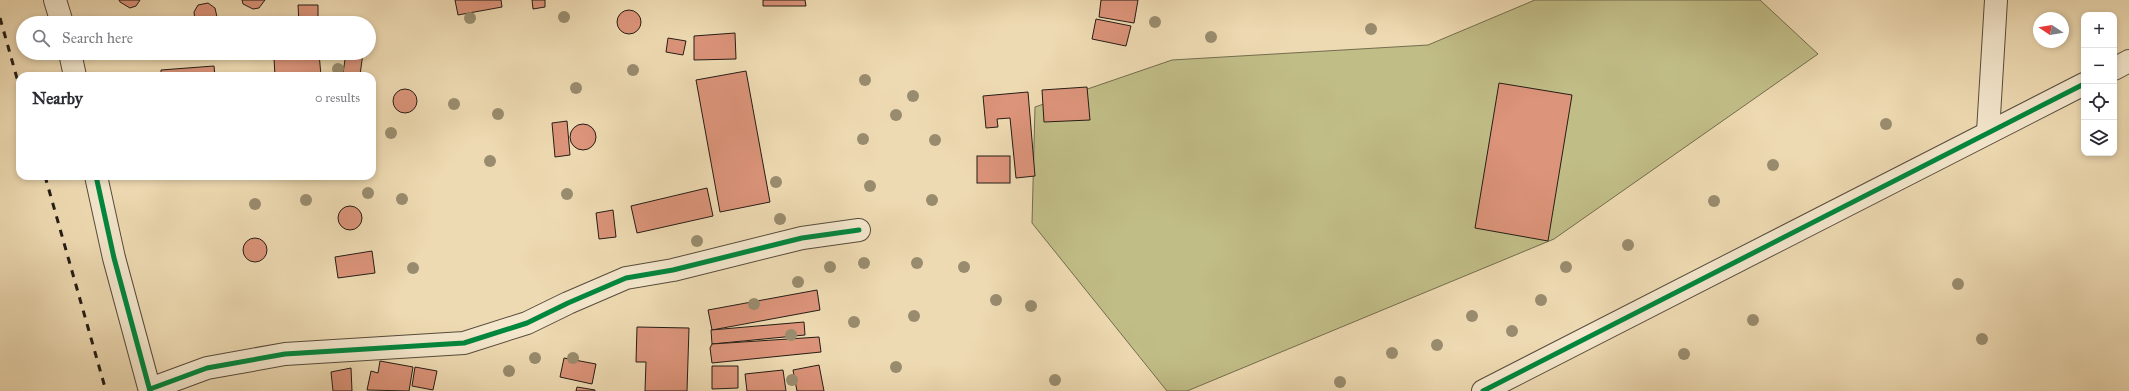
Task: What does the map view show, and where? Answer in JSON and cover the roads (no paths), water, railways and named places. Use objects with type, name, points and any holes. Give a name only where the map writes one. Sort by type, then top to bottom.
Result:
[{"type":"street","points":[[55,0],[60,16]]},
{"type":"street","points":[[1988,132],[1996,0]]},
{"type":"street","points":[[72,60],[74,72]]},
{"type":"street","points":[[2117,67],[2129,61]]},
{"type":"street","points":[[1483,391],[2081,86]]},
{"type":"street","points":[[97,180],[114,258],[150,390],[207,368],[285,354],[464,343],[527,323],[568,303],[626,278],[768,248],[802,238],[859,230]]},
{"type":"railway","points":[[0,18],[16,75]]},
{"type":"railway","points":[[46,180],[106,391]]}]
